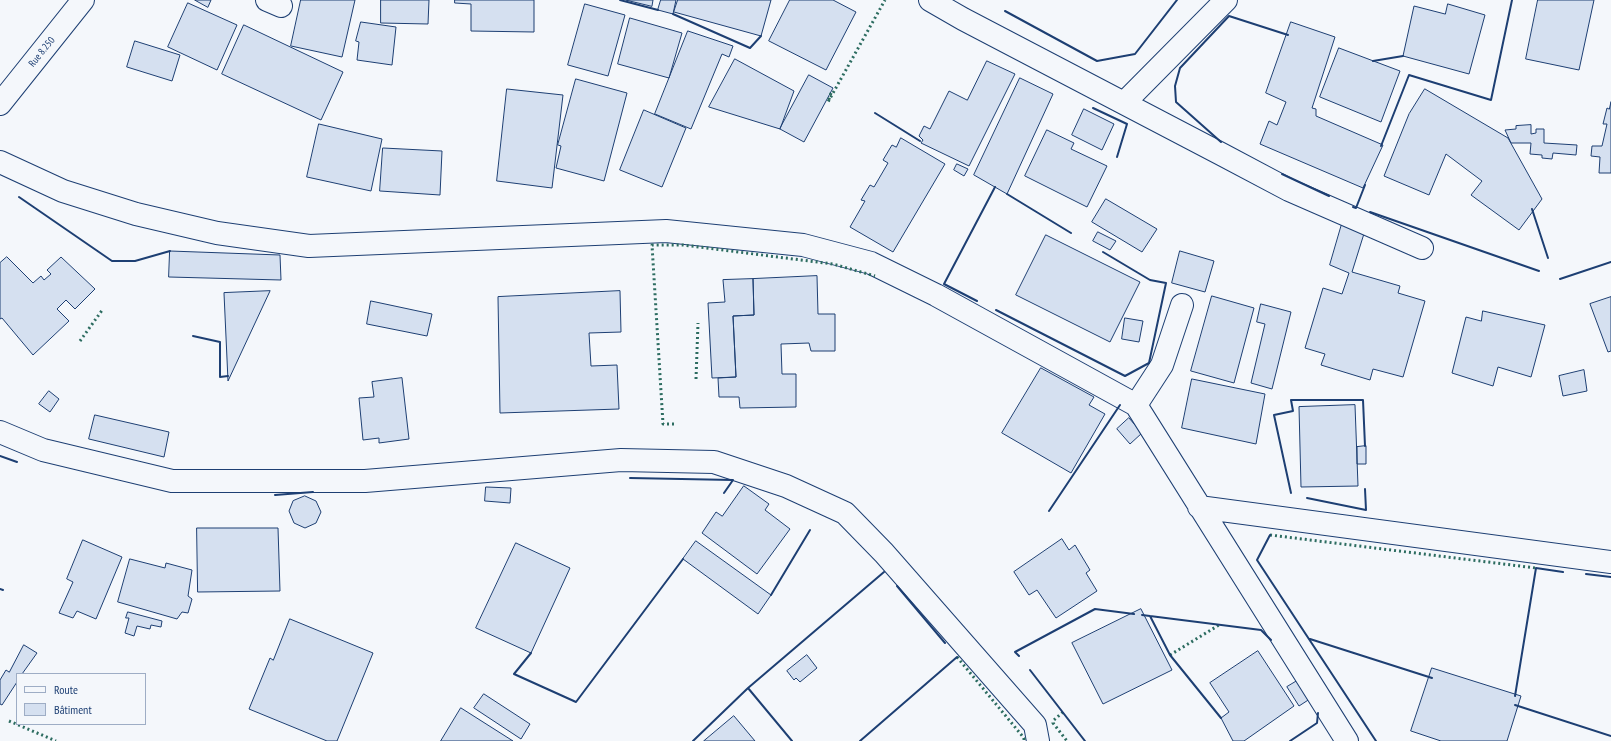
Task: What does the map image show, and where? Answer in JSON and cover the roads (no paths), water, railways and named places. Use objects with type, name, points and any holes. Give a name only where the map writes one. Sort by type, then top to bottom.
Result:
[{"type":"main road","name":"Rue 8.250","points":[[0,104],[83,0]]},
{"type":"main road","points":[[930,0],[963,19],[1124,102],[1289,190],[1422,248]]},
{"type":"main road","points":[[1124,102],[1226,0]]},
{"type":"main road","points":[[0,162],[64,191],[136,214],[217,233],[309,246],[666,231],[803,245],[871,262],[936,295],[1136,405],[1347,741]]},
{"type":"main road","points":[[1136,405],[1162,365],[1182,305]]},
{"type":"main road","points":[[0,432],[43,450],[172,481],[365,481],[621,460],[714,462],[786,486],[845,513],[884,553],[1035,726],[1038,741]]},
{"type":"main road","points":[[1199,507],[1611,562]]}]
